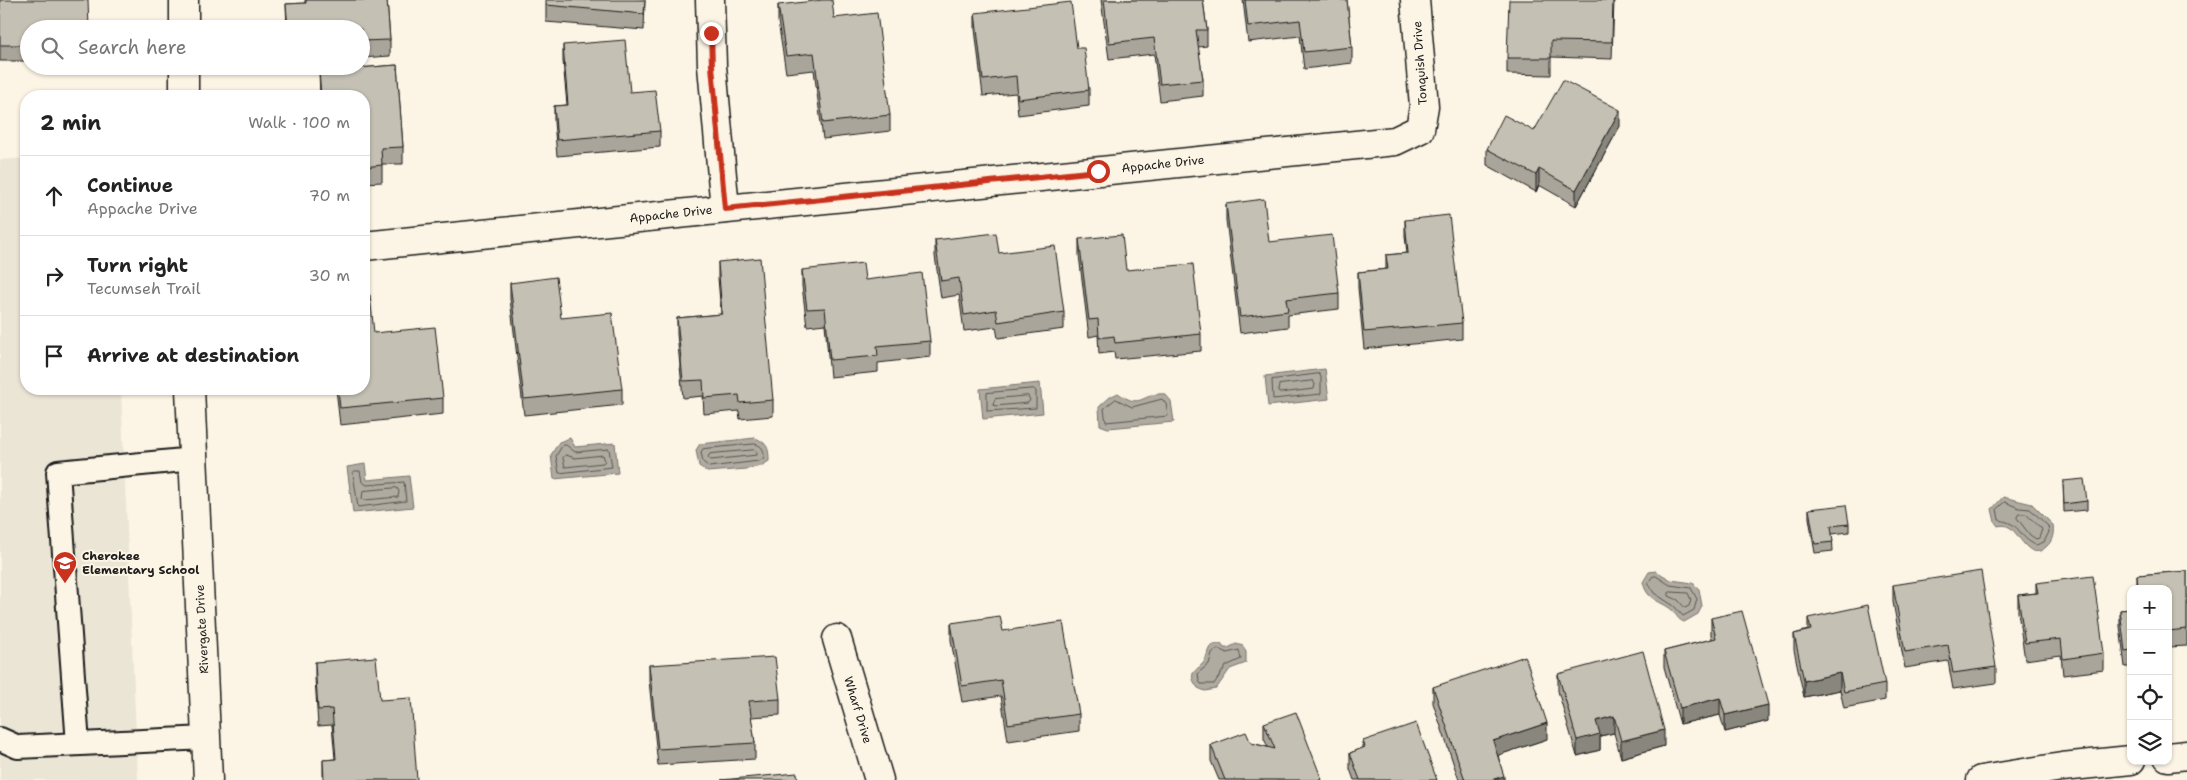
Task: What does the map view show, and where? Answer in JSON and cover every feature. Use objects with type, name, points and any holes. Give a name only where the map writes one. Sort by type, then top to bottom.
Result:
[{"type":"street","points":[[184,0],[184,20]]},
{"type":"street","points":[[710,0],[712,66],[725,209]]},
{"type":"street","name":"Tonquish Drive","points":[[1395,141],[1420,129],[1424,106],[1415,0]]},
{"type":"street","points":[[184,75],[184,90]]},
{"type":"street","name":"Appache Drive","points":[[370,245],[1395,141]]},
{"type":"street","name":"Rivergate Drive","points":[[190,395],[208,780]]},
{"type":"street","name":"Wharf Drive","points":[[837,639],[880,780]]},
{"type":"street","points":[[2172,757],[2187,755]]},
{"type":"street","points":[[1981,780],[2062,767],[2127,760]]},
{"type":"lane","points":[[78,744],[58,472],[194,459]]},
{"type":"lane","points":[[0,739],[18,747],[206,738]]},
{"type":"shaded area","name":"Cherokee Elementary School","points":[[20,158],[20,395],[121,395],[138,780],[0,780],[0,160]]},
{"type":"water","points":[[1325,369],[1329,399],[1268,406],[1265,376]]},
{"type":"water","points":[[1040,383],[1043,413],[983,419],[980,389]]},
{"type":"water","points":[[1118,393],[1126,398],[1137,401],[1157,394],[1165,394],[1171,401],[1174,422],[1108,428],[1100,425],[1099,407],[1110,397]]},
{"type":"water","points":[[570,438],[575,447],[615,443],[618,473],[554,479],[551,455],[559,442]]},
{"type":"water","points":[[755,438],[763,442],[768,450],[769,461],[761,466],[707,472],[699,466],[696,450],[700,444]]},
{"type":"water","points":[[365,464],[367,480],[409,476],[413,507],[353,513],[347,467]]},
{"type":"water","points":[[2003,497],[2032,504],[2053,525],[2052,537],[2046,547],[2040,551],[2029,549],[2009,527],[2004,525],[1998,526],[1992,509]]},
{"type":"water","points":[[1656,571],[1671,580],[1693,583],[1699,589],[1702,606],[1698,614],[1684,622],[1672,610],[1651,597],[1643,582],[1649,572]]},
{"type":"water","points":[[1215,644],[1221,644],[1224,648],[1236,644],[1243,646],[1246,652],[1246,663],[1230,669],[1216,689],[1205,691],[1198,688],[1194,683],[1193,673],[1204,662],[1210,647]]},
{"type":"building","points":[[0,0],[88,0],[89,20],[20,20],[20,45],[0,45]]},
{"type":"building","points":[[306,0],[387,0],[390,40],[370,41],[370,20],[287,20],[286,4],[306,3]]},
{"type":"building","points":[[546,0],[645,0],[644,14],[546,5]]},
{"type":"building","points":[[832,0],[834,18],[877,13],[890,115],[823,123],[814,53],[786,56],[778,5]]},
{"type":"building","points":[[1104,0],[1203,0],[1207,30],[1196,30],[1203,80],[1160,84],[1154,38],[1109,43]]},
{"type":"building","points":[[1245,0],[1347,0],[1352,47],[1304,52],[1300,20],[1248,26]]},
{"type":"building","points":[[1509,0],[1613,0],[1612,42],[1551,41],[1551,58],[1507,58]]},
{"type":"building","points":[[1071,2],[1077,48],[1084,48],[1089,90],[1018,99],[1016,76],[983,80],[975,13]]},
{"type":"building","points":[[625,40],[630,92],[655,90],[660,131],[557,140],[554,106],[568,105],[563,45]]},
{"type":"building","points":[[397,65],[403,147],[381,148],[382,165],[370,166],[370,90],[321,90],[319,75],[370,75],[370,67]]},
{"type":"building","points":[[1563,80],[1620,110],[1576,190],[1539,169],[1536,175],[1487,149],[1504,115],[1534,131]]},
{"type":"building","points":[[1264,199],[1269,242],[1332,235],[1339,293],[1286,299],[1288,311],[1240,317],[1226,204]]},
{"type":"building","points":[[1449,215],[1462,323],[1364,332],[1358,272],[1388,269],[1386,255],[1408,253],[1405,220]]},
{"type":"building","points":[[996,233],[999,253],[1055,246],[1064,312],[998,322],[996,310],[964,315],[959,278],[941,281],[935,240]]},
{"type":"building","points":[[1122,235],[1126,270],[1193,264],[1201,334],[1115,343],[1114,336],[1099,338],[1098,319],[1089,320],[1079,239]]},
{"type":"building","points":[[760,258],[773,400],[740,403],[739,395],[704,398],[703,380],[683,381],[677,318],[722,314],[718,262]]},
{"type":"building","points":[[863,263],[865,280],[922,273],[930,341],[877,346],[878,356],[830,360],[825,308],[807,309],[802,270]]},
{"type":"building","points":[[556,277],[561,318],[612,313],[622,389],[524,399],[510,283]]},
{"type":"building","points":[[370,295],[374,333],[435,327],[443,398],[340,408],[339,395],[370,395]]},
{"type":"building","points":[[2084,479],[2087,501],[2064,504],[2063,481]]},
{"type":"building","points":[[1846,505],[1849,524],[1831,526],[1833,542],[1815,544],[1809,509]]},
{"type":"building","points":[[1981,571],[1996,667],[1953,673],[1948,645],[1905,652],[1893,585]]},
{"type":"building","points":[[2187,571],[2187,629],[2172,631],[2172,585],[2138,585],[2137,575]]},
{"type":"building","points":[[2093,576],[2104,653],[2063,659],[2061,639],[2025,643],[2018,595],[2038,593],[2036,583]]},
{"type":"building","points":[[1868,605],[1885,684],[1844,692],[1840,673],[1804,681],[1794,634],[1811,630],[1808,618]]},
{"type":"building","points":[[2127,609],[2127,651],[2125,651],[2120,610]]},
{"type":"building","points":[[1742,611],[1768,705],[1725,715],[1720,698],[1680,708],[1664,651],[1716,638],[1711,618]]},
{"type":"building","points":[[1000,616],[1003,631],[1063,622],[1079,714],[1008,724],[1001,680],[962,686],[951,623]]},
{"type":"building","points":[[1643,651],[1664,730],[1621,741],[1614,716],[1596,721],[1600,734],[1577,740],[1558,674]]},
{"type":"building","points":[[1525,656],[1547,723],[1493,741],[1504,776],[1491,780],[1465,780],[1433,687]]},
{"type":"building","points":[[376,657],[380,700],[411,698],[417,780],[324,780],[323,760],[336,759],[332,709],[318,710],[315,662]]},
{"type":"building","points":[[775,657],[780,699],[749,701],[755,743],[658,749],[649,665]]},
{"type":"building","points":[[1296,712],[1322,780],[1225,780],[1211,745],[1246,732],[1251,743],[1275,749],[1264,723]]},
{"type":"building","points":[[1416,723],[1437,780],[1360,780],[1350,753],[1365,747],[1363,741]]},
{"type":"building","points":[[797,773],[798,780],[721,780]]},
{"type":"place","name":"Cherokee Elementary School","points":[[65,584]]},
{"type":"route","points":[[711,33],[712,66],[725,209],[1098,171]]}]
